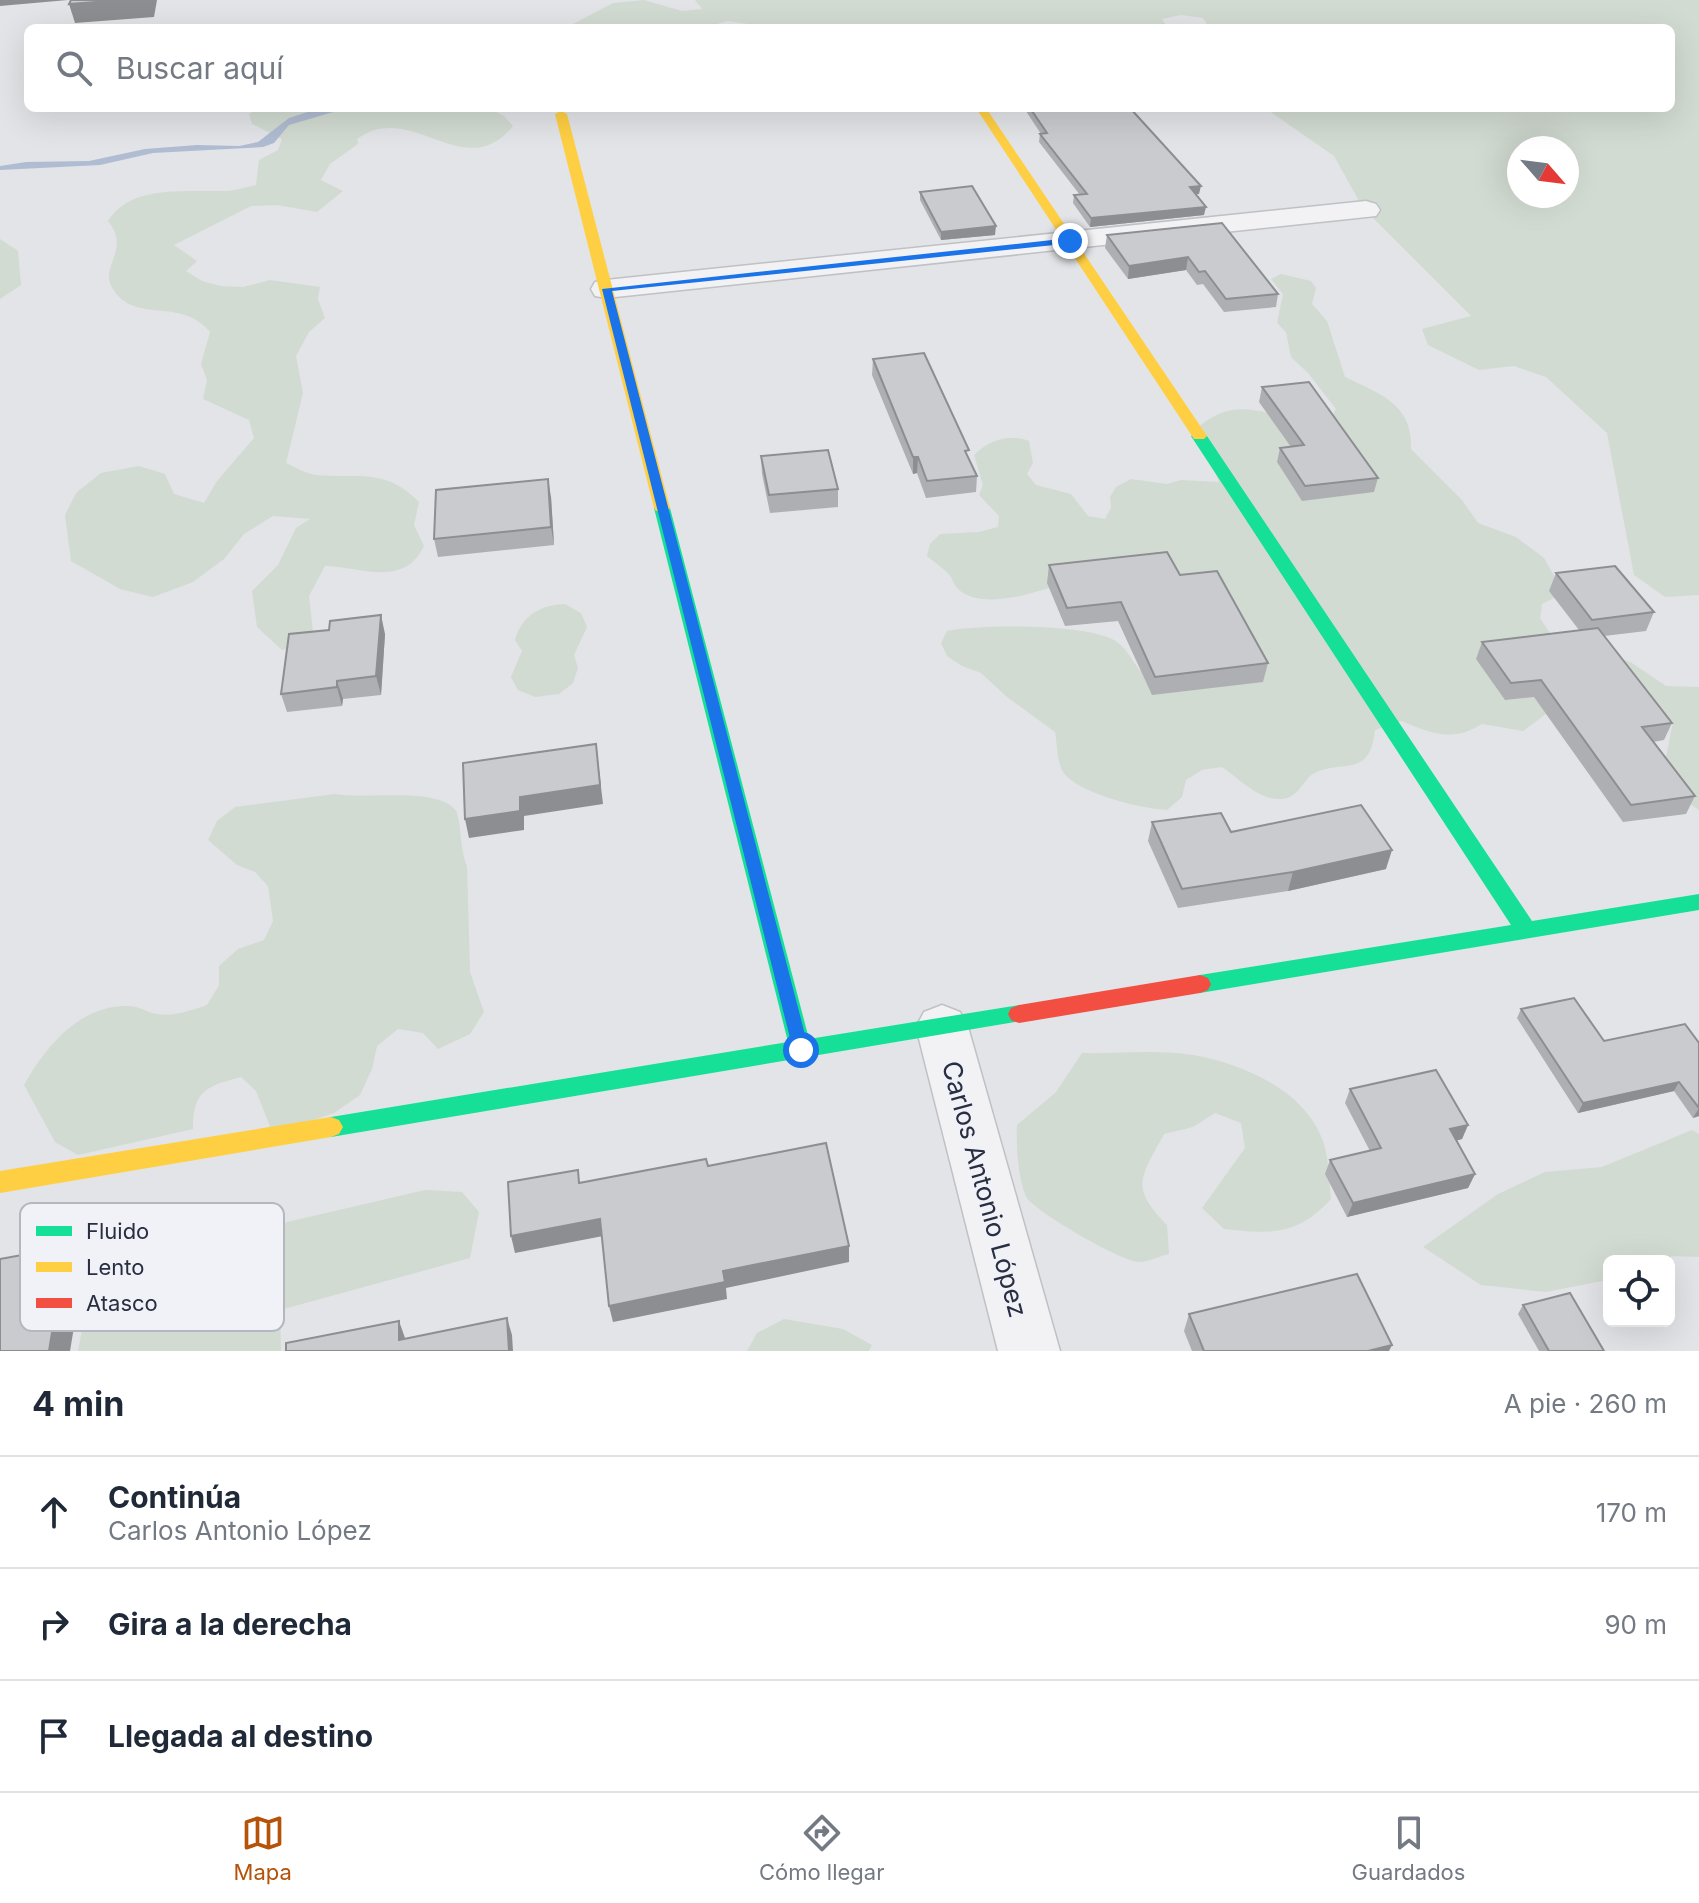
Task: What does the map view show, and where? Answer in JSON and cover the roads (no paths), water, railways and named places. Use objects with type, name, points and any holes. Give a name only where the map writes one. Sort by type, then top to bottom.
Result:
[{"type":"street","points":[[984,112],[1526,930]]},
{"type":"street","points":[[561,114],[801,1050]]},
{"type":"street","points":[[606,289],[1366,210]]},
{"type":"street","points":[[0,1182],[1699,902]]},
{"type":"street","name":"Carlos Antonio López","points":[[942,1027],[1029,1351]]},
{"type":"water","points":[[308,112],[333,112],[289,125],[274,143],[263,147],[153,153],[100,165],[0,170],[0,166],[26,162],[89,161],[145,149],[239,146],[258,142],[289,118]]}]
